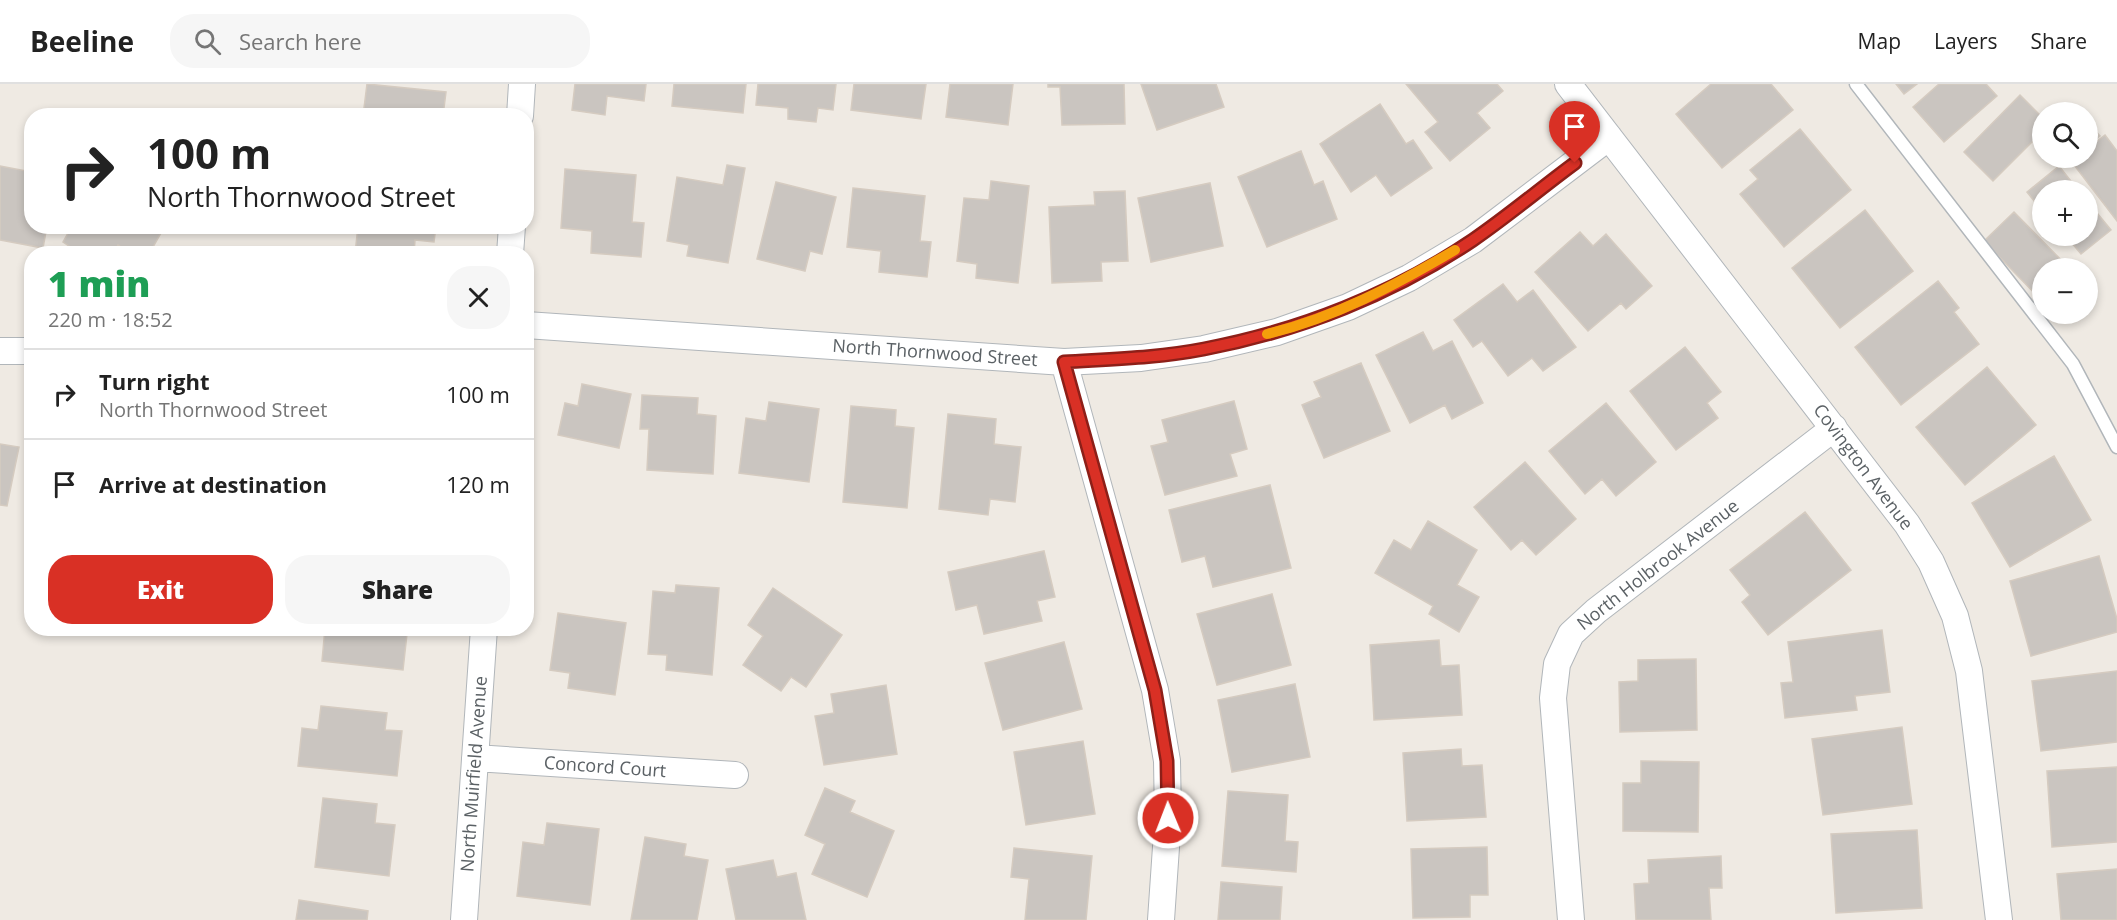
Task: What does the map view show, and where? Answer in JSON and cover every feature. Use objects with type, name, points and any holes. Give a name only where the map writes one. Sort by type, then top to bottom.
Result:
[{"type":"street","points":[[520,108],[522,84]]},
{"type":"street","name":"Covington Avenue","points":[[1568,84],[1907,524],[1931,562],[1955,616],[1969,671],[1999,920]]},
{"type":"street","name":"North Thornwood Street","points":[[534,327],[1064,362],[1141,358],[1204,349],[1277,332],[1348,307],[1409,278],[1473,240],[1609,137]]},
{"type":"street","points":[[0,351],[24,351]]},
{"type":"street","points":[[1064,362],[1155,690],[1167,761],[1168,818],[1161,920]]},
{"type":"street","name":"North Holbrook Avenue","points":[[1571,920],[1553,698],[1557,664],[1571,634],[1596,611],[1834,429]]},
{"type":"street","name":"North Muirfield Avenue","points":[[464,920],[483,636]]},
{"type":"street","name":"Concord Court","points":[[475,758],[735,775]]},
{"type":"lane","points":[[1856,84],[2073,364],[2117,447]]},
{"type":"building","points":[[367,84],[446,92],[444,108],[364,108]]},
{"type":"building","points":[[575,84],[646,84],[644,101],[607,96],[605,115],[572,110]]},
{"type":"building","points":[[674,84],[746,84],[743,113],[672,106]]},
{"type":"building","points":[[758,84],[836,84],[833,110],[818,108],[816,122],[788,119],[788,108],[756,105]]},
{"type":"building","points":[[854,84],[926,84],[921,119],[851,110]]},
{"type":"building","points":[[950,84],[1013,84],[1008,125],[946,117]]},
{"type":"building","points":[[1048,84],[1124,84],[1125,124],[1062,125],[1060,87],[1048,87]]},
{"type":"building","points":[[1141,84],[1216,84],[1224,107],[1157,130]]},
{"type":"building","points":[[1406,84],[1497,84],[1503,91],[1477,113],[1490,128],[1450,161],[1425,132],[1438,122]]},
{"type":"building","points":[[1711,84],[1771,84],[1793,110],[1722,168],[1676,114]]},
{"type":"building","points":[[1896,84],[1917,84],[1904,94]]},
{"type":"building","points":[[1939,84],[1986,84],[1997,96],[1944,142],[1913,107]]},
{"type":"building","points":[[2020,95],[2032,107],[2032,142],[1993,181],[1964,152]]},
{"type":"building","points":[[1380,104],[1406,144],[1413,140],[1432,168],[1391,196],[1376,175],[1351,192],[1320,144]]},
{"type":"building","points":[[1800,129],[1851,190],[1784,247],[1740,194],[1758,179],[1750,170]]},
{"type":"building","points":[[2105,135],[2117,151],[2117,221],[2098,196],[2098,180],[2086,180],[2076,168],[2098,168],[2098,140]]},
{"type":"building","points":[[1301,151],[1314,185],[1323,181],[1337,219],[1267,247],[1238,177]]},
{"type":"building","points":[[727,165],[745,168],[728,263],[687,256],[689,245],[667,241],[677,177],[723,185]]},
{"type":"building","points":[[0,166],[24,170],[24,234],[46,234],[43,246],[0,240]]},
{"type":"building","points":[[2057,168],[2061,168],[2070,180],[2042,180]]},
{"type":"building","points":[[565,169],[636,175],[632,222],[644,223],[641,257],[591,253],[592,231],[561,228]]},
{"type":"building","points":[[991,181],[1029,186],[1018,283],[976,278],[977,264],[957,261],[964,198],[989,200]]},
{"type":"building","points":[[776,182],[836,197],[822,254],[810,251],[805,271],[757,259]]},
{"type":"building","points":[[1210,183],[1223,246],[1151,262],[1138,198]]},
{"type":"building","points":[[853,188],[925,196],[920,241],[931,242],[927,277],[879,272],[881,251],[847,247]]},
{"type":"building","points":[[2032,188],[2032,198],[2027,192]]},
{"type":"building","points":[[1125,191],[1128,261],[1101,262],[1102,281],[1052,283],[1049,207],[1095,205],[1094,192]]},
{"type":"building","points":[[1865,210],[1913,271],[1840,328],[1792,268]]},
{"type":"building","points":[[2014,212],[2032,230],[2032,246],[2047,246],[2059,258],[2032,258],[2032,291],[1984,241]]},
{"type":"building","points":[[2098,214],[2111,230],[2098,240]]},
{"type":"building","points":[[1580,232],[1593,246],[1606,234],[1652,286],[1626,309],[1621,303],[1588,331],[1535,272]]},
{"type":"building","points":[[68,234],[160,234],[154,246],[69,246],[63,242]]},
{"type":"building","points":[[357,234],[435,234],[434,242],[415,240],[415,246],[356,246]]},
{"type":"building","points":[[2074,246],[2091,246],[2081,254]]},
{"type":"building","points":[[1938,281],[1959,308],[1954,312],[1979,344],[1901,405],[1855,347]]},
{"type":"building","points":[[1503,284],[1517,302],[1533,290],[1576,347],[1543,371],[1532,358],[1508,376],[1482,341],[1473,347],[1454,320]]},
{"type":"building","points":[[1423,332],[1433,351],[1452,341],[1483,403],[1452,419],[1445,405],[1410,423],[1376,355]]},
{"type":"building","points":[[1685,347],[1721,392],[1707,403],[1718,418],[1676,450],[1630,391]]},
{"type":"building","points":[[1361,363],[1390,431],[1324,458],[1302,405],[1321,397],[1314,382]]},
{"type":"building","points":[[1987,367],[2036,425],[1965,485],[1916,427]]},
{"type":"building","points":[[582,384],[631,394],[619,448],[558,435],[565,403],[578,406]]},
{"type":"building","points":[[642,395],[698,398],[697,414],[716,416],[713,474],[647,470],[649,429],[640,429]]},
{"type":"building","points":[[1234,401],[1247,449],[1230,454],[1237,476],[1165,495],[1151,446],[1168,442],[1162,420]]},
{"type":"building","points":[[769,402],[819,409],[809,482],[739,473],[746,418],[766,421]]},
{"type":"building","points":[[1606,403],[1656,462],[1616,496],[1602,479],[1585,494],[1549,451]]},
{"type":"building","points":[[851,406],[896,410],[895,426],[914,428],[907,508],[843,502]]},
{"type":"building","points":[[948,414],[996,419],[994,444],[1021,447],[1015,502],[990,499],[988,515],[939,509]]},
{"type":"building","points":[[0,444],[19,447],[7,506],[0,505]]},
{"type":"building","points":[[2054,456],[2091,520],[2010,567],[1972,503]]},
{"type":"building","points":[[1525,462],[1576,519],[1536,555],[1522,540],[1511,550],[1474,507]]},
{"type":"building","points":[[1270,485],[1291,568],[1213,587],[1205,556],[1182,562],[1169,510]]},
{"type":"building","points":[[1805,512],[1851,570],[1768,635],[1742,602],[1750,595],[1730,570]]},
{"type":"building","points":[[1428,521],[1477,550],[1457,585],[1479,597],[1459,632],[1429,614],[1433,606],[1375,573],[1394,540],[1411,550]]},
{"type":"building","points":[[1044,551],[1055,597],[1037,601],[1042,621],[984,634],[977,605],[956,610],[948,572]]},
{"type":"building","points":[[2099,556],[2117,619],[2117,632],[2031,656],[2010,581]]},
{"type":"building","points":[[676,585],[719,588],[712,675],[666,670],[667,655],[648,654],[653,591],[675,593]]},
{"type":"building","points":[[773,588],[842,635],[806,687],[791,677],[781,691],[743,665],[763,636],[748,625]]},
{"type":"building","points":[[1272,594],[1291,665],[1217,685],[1197,614]]},
{"type":"building","points":[[558,613],[626,623],[615,695],[568,688],[570,673],[550,670]]},
{"type":"building","points":[[1882,630],[1890,692],[1855,696],[1857,710],[1785,718],[1781,683],[1793,682],[1788,642]]},
{"type":"building","points":[[324,636],[407,636],[403,670],[322,661]]},
{"type":"building","points":[[1439,640],[1441,666],[1459,665],[1462,715],[1374,720],[1370,645]]},
{"type":"building","points":[[1064,642],[1082,709],[1003,730],[985,663]]},
{"type":"building","points":[[1696,659],[1697,730],[1620,732],[1619,682],[1638,681],[1638,660]]},
{"type":"building","points":[[2117,671],[2117,742],[2041,751],[2032,681]]},
{"type":"building","points":[[1295,684],[1310,757],[1232,772],[1218,700]]},
{"type":"building","points":[[886,685],[897,754],[824,765],[815,716],[834,713],[831,694]]},
{"type":"building","points":[[321,706],[387,713],[385,730],[402,731],[397,776],[298,766],[302,728],[318,730]]},
{"type":"building","points":[[1902,727],[1912,804],[1823,815],[1812,739]]},
{"type":"building","points":[[1083,741],[1095,814],[1026,825],[1014,752]]},
{"type":"building","points":[[1461,749],[1462,766],[1482,765],[1486,817],[1407,821],[1403,753]]},
{"type":"building","points":[[1641,761],[1699,762],[1698,832],[1623,831],[1623,783],[1641,783]]},
{"type":"building","points":[[2117,767],[2117,842],[2052,847],[2047,771]]},
{"type":"building","points":[[825,788],[855,801],[850,812],[894,831],[867,897],[812,874],[825,844],[805,835]]},
{"type":"building","points":[[1228,791],[1288,795],[1285,841],[1298,842],[1296,872],[1222,866]]},
{"type":"building","points":[[323,798],[377,804],[375,823],[395,825],[389,876],[315,867]]},
{"type":"building","points":[[547,823],[599,829],[590,905],[517,896],[523,842],[544,845]]},
{"type":"building","points":[[1917,830],[1922,908],[1836,913],[1831,834]]},
{"type":"building","points":[[645,837],[686,844],[684,856],[708,860],[697,920],[631,920]]},
{"type":"building","points":[[1487,847],[1488,895],[1470,895],[1470,917],[1413,918],[1411,849]]},
{"type":"building","points":[[1014,848],[1092,856],[1086,920],[1025,920],[1029,879],[1011,877]]},
{"type":"building","points":[[1721,856],[1722,888],[1709,888],[1711,920],[1636,920],[1634,884],[1649,883],[1648,860]]},
{"type":"building","points":[[773,860],[777,877],[796,873],[806,920],[736,920],[726,869]]},
{"type":"building","points":[[2117,869],[2117,920],[2061,920],[2057,874]]},
{"type":"building","points":[[1221,882],[1282,887],[1280,920],[1218,920]]},
{"type":"building","points":[[299,900],[368,911],[367,920],[296,920]]},
{"type":"slow traffic","points":[[1267,334],[1348,307],[1409,278],[1455,250]]},
{"type":"route","points":[[1168,818],[1167,761],[1155,690],[1064,362],[1141,358],[1204,349],[1277,332],[1348,307],[1409,278],[1473,240],[1575,163]]}]
